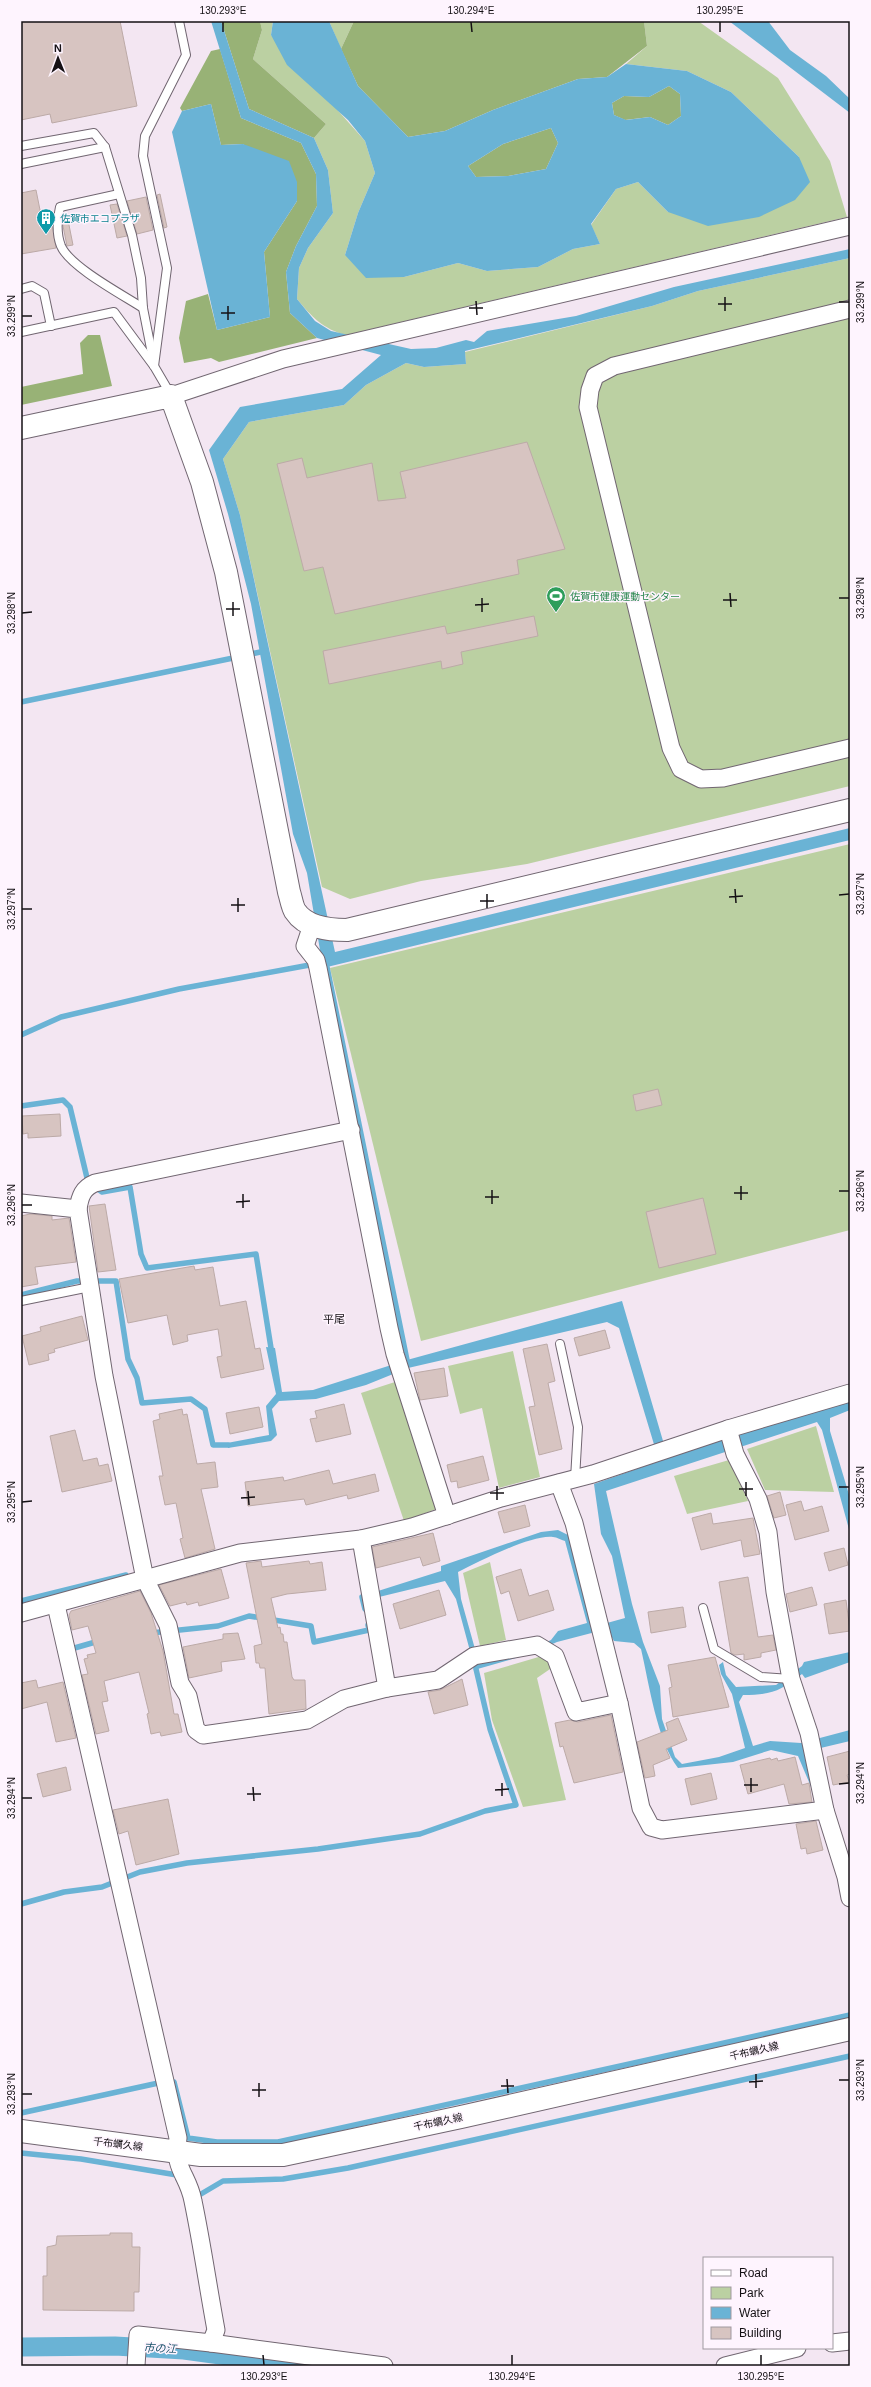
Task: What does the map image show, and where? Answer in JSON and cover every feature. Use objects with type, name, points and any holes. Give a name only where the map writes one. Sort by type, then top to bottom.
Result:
[{"type":"street","points":[[21,428],[171,396],[283,359],[850,226]]},
{"type":"street","points":[[850,309],[614,366],[595,376],[590,390],[588,407],[671,748],[681,769],[701,779],[723,778],[850,748]]},
{"type":"street","points":[[171,396],[202,482],[226,572],[289,892],[295,911],[312,925],[347,930],[850,810]]},
{"type":"street","points":[[312,925],[306,946],[317,964],[351,1130],[388,1328],[399,1368],[447,1516]]},
{"type":"street","points":[[351,1130],[91,1185],[79,1198],[78,1209],[104,1376],[145,1579],[170,1632],[180,1683],[188,1696],[196,1730],[203,1736],[307,1720],[344,1699],[387,1688],[438,1680],[474,1656],[542,1647],[555,1656],[576,1712],[619,1703]]},
{"type":"street","points":[[21,1203],[78,1209]]},
{"type":"street","points":[[21,1613],[56,1605],[240,1553],[361,1539],[412,1527],[501,1498],[567,1481],[650,1456],[728,1429],[850,1393]]},
{"type":"street","points":[[728,1429],[735,1454],[758,1499],[768,1532],[775,1592],[788,1678],[809,1733],[825,1810],[846,1877],[850,1898]]},
{"type":"street","points":[[567,1481],[574,1523],[619,1703],[641,1808],[651,1827],[662,1830],[825,1810]]},
{"type":"street","points":[[361,1539],[387,1688]]},
{"type":"street","points":[[56,1605],[166,2080],[178,2138],[176,2152],[178,2166],[191,2195],[216,2330],[211,2343]]},
{"type":"street","name":"千布蠣久線","points":[[21,2131],[201,2155],[282,2155],[469,2116],[850,2029]]},
{"type":"street","points":[[136,2363],[138,2335],[384,2366]]},
{"type":"street","points":[[833,2343],[850,2341]]},
{"type":"street","points":[[725,2366],[793,2349]]},
{"type":"lane","points":[[154,366],[168,268],[143,156],[146,136],[186,55],[179,21]]},
{"type":"lane","points":[[21,146],[94,133],[105,147],[132,235],[141,278],[143,308],[154,366]]},
{"type":"lane","points":[[21,164],[105,147]]},
{"type":"lane","points":[[119,194],[60,207],[56,222],[61,247],[72,261],[143,308]]},
{"type":"lane","points":[[21,289],[32,286],[44,293],[51,326]]},
{"type":"lane","points":[[21,332],[114,312],[154,366],[171,396]]},
{"type":"lane","points":[[21,1301],[89,1281]]},
{"type":"lane","points":[[560,1344],[578,1427],[567,1481]]},
{"type":"lane","points":[[703,1608],[714,1650],[761,1677],[788,1678]]},
{"type":"green space","points":[[221,21],[260,21],[262,30],[253,59],[326,124],[314,138],[249,109]]},
{"type":"green space","points":[[260,21],[273,21],[271,35],[365,141],[375,173],[358,213],[345,255],[404,277],[458,263],[487,271],[538,267],[573,249],[600,244],[591,225],[616,189],[638,182],[668,212],[799,157],[731,92],[687,71],[626,64],[647,46],[644,21],[698,21],[778,78],[830,161],[847,217],[346,335],[318,322],[297,299],[299,268],[308,248],[333,213],[328,170],[314,138],[326,124],[253,59],[262,30]]},
{"type":"green space","points":[[329,21],[354,21],[341,49]]},
{"type":"green space","points":[[354,21],[644,21],[647,46],[607,77],[578,79],[493,110],[445,131],[408,137],[358,86],[341,49]]},
{"type":"green space","points":[[220,49],[241,118],[301,143],[316,174],[317,206],[296,246],[286,272],[290,313],[317,338],[219,362],[211,358],[184,363],[179,338],[186,301],[208,294],[217,330],[270,317],[264,252],[297,201],[243,144],[221,145],[211,104],[182,111],[180,108],[211,51]]},
{"type":"green space","points":[[669,86],[680,94],[681,116],[668,125],[650,117],[625,120],[614,115],[612,103],[624,96],[649,97]]},
{"type":"green space","points":[[551,128],[558,143],[546,169],[508,176],[476,177],[468,166],[503,144]]},
{"type":"green space","name":"佐賀市健康運動センター","points":[[850,258],[850,786],[527,864],[421,881],[350,899],[322,887],[240,515],[223,459],[249,422],[344,405],[366,385],[406,363],[424,367],[466,364],[465,352],[652,306],[698,291]]},
{"type":"green space","points":[[88,335],[100,335],[112,386],[21,405],[21,387],[83,374],[80,343]]},
{"type":"green space","points":[[850,844],[850,1230],[421,1341],[330,968]]},
{"type":"green space","points":[[513,1351],[540,1477],[499,1488],[482,1408],[460,1414],[448,1366]]},
{"type":"green space","points":[[398,1381],[439,1508],[404,1521],[361,1393]]},
{"type":"green space","points":[[816,1426],[834,1492],[765,1490],[747,1449]]},
{"type":"green space","points":[[729,1460],[748,1501],[687,1514],[674,1476]]},
{"type":"green space","points":[[490,1562],[506,1640],[480,1646],[463,1573]]},
{"type":"green space","points":[[542,1656],[553,1667],[537,1678],[566,1800],[523,1807],[492,1720],[484,1673]]},
{"type":"water","points":[[211,21],[221,21],[249,109],[314,138],[328,170],[333,213],[308,248],[299,268],[297,299],[315,321],[331,331],[411,349],[436,348],[466,340],[474,342],[487,331],[576,316],[674,287],[850,249],[850,258],[698,291],[652,306],[465,351],[466,364],[424,367],[406,363],[366,385],[344,405],[249,422],[223,459],[240,515],[335,952],[850,828],[850,840],[323,968],[307,873],[293,834],[251,604],[228,514],[209,450],[240,407],[342,389],[381,355],[317,338],[290,313],[286,272],[296,246],[317,206],[316,174],[301,143],[241,118]]},
{"type":"water","points":[[273,21],[329,21],[358,86],[408,137],[445,131],[493,110],[578,79],[607,77],[626,64],[687,71],[731,92],[799,157],[810,182],[795,200],[759,217],[708,226],[668,212],[638,182],[616,189],[591,224],[600,244],[573,249],[538,267],[487,271],[458,263],[404,277],[366,278],[345,255],[358,213],[375,173],[365,141],[348,120],[287,65],[271,35]],"holes":[[[669,86],[680,94],[681,116],[668,125],[650,117],[626,120],[614,115],[612,103],[624,96],[649,97]],[[551,128],[558,143],[546,169],[508,176],[476,177],[468,166],[503,144]]]},
{"type":"water","points":[[729,21],[768,21],[790,50],[826,76],[850,99],[850,113]]},
{"type":"water","points":[[211,104],[221,145],[243,144],[289,161],[297,182],[297,201],[264,252],[270,317],[217,330],[172,132],[182,111]]},
{"type":"water","points":[[622,1301],[668,1458],[743,1431],[850,1399],[850,1410],[830,1418],[830,1431],[850,1498],[850,1533],[822,1430],[817,1422],[606,1491],[632,1604],[643,1642],[660,1686],[662,1719],[675,1757],[682,1764],[719,1757],[745,1748],[732,1694],[721,1674],[719,1665],[723,1662],[726,1675],[736,1687],[776,1685],[802,1666],[804,1662],[850,1652],[850,1662],[805,1678],[802,1674],[788,1684],[769,1693],[743,1695],[739,1702],[753,1746],[770,1741],[801,1743],[850,1730],[850,1741],[808,1751],[817,1801],[798,1756],[771,1750],[733,1762],[678,1768],[664,1743],[659,1727],[641,1649],[634,1643],[614,1641],[607,1629],[557,1642],[530,1654],[474,1670],[473,1664],[524,1653],[551,1640],[558,1631],[587,1623],[565,1541],[556,1537],[544,1537],[532,1540],[505,1550],[458,1572],[461,1599],[475,1649],[470,1651],[456,1599],[445,1581],[379,1597],[378,1591],[441,1571],[441,1566],[541,1532],[558,1530],[570,1536],[607,1623],[625,1618],[612,1556],[601,1534],[594,1484],[659,1461],[619,1328],[607,1322],[408,1368],[366,1385],[316,1399],[279,1401],[272,1409],[277,1435],[271,1441],[228,1448],[227,1443],[269,1435],[266,1406],[276,1394],[266,1347],[275,1348],[282,1392],[313,1390],[407,1360]]},
{"type":"building","points":[[21,21],[120,21],[137,106],[52,123],[50,114],[21,120]]},
{"type":"building","name":"佐賀市エコプラザ","points":[[36,190],[43,225],[52,223],[56,248],[21,254],[21,193]]},
{"type":"building","points":[[160,194],[167,227],[164,228],[157,195]]},
{"type":"building","points":[[146,197],[153,230],[137,234],[127,201]]},
{"type":"building","points":[[117,204],[127,236],[117,238],[110,205]]},
{"type":"building","points":[[68,220],[73,245],[67,246],[63,221]]},
{"type":"building","points":[[527,442],[565,549],[517,560],[519,574],[335,614],[323,567],[304,571],[277,464],[302,458],[307,478],[372,463],[378,501],[406,498],[400,472]]},
{"type":"building","points":[[534,616],[538,636],[461,652],[463,664],[442,669],[441,661],[329,684],[323,651],[445,626],[447,634]]},
{"type":"building","points":[[658,1089],[662,1105],[636,1111],[633,1095]]},
{"type":"building","points":[[60,1114],[61,1136],[28,1138],[28,1133],[23,1134],[22,1116]]},
{"type":"building","points":[[703,1198],[716,1254],[659,1268],[646,1212]]},
{"type":"building","points":[[105,1204],[116,1270],[98,1272],[89,1206]]},
{"type":"building","points":[[30,1214],[52,1216],[52,1220],[69,1218],[76,1262],[35,1267],[38,1284],[21,1287],[21,1216]]},
{"type":"building","points":[[194,1266],[195,1270],[213,1267],[220,1306],[246,1301],[255,1349],[260,1348],[264,1369],[221,1378],[217,1357],[222,1356],[218,1329],[187,1335],[188,1341],[173,1345],[167,1315],[128,1323],[119,1279]]},
{"type":"building","points":[[82,1316],[88,1340],[54,1349],[55,1352],[48,1354],[49,1360],[29,1365],[22,1336],[41,1331],[40,1327]]},
{"type":"building","points":[[605,1330],[610,1348],[579,1356],[574,1338]]},
{"type":"building","points":[[547,1344],[555,1381],[548,1383],[562,1449],[539,1455],[529,1407],[535,1406],[523,1349]]},
{"type":"building","points":[[444,1368],[448,1396],[420,1400],[414,1373]]},
{"type":"building","points":[[344,1404],[351,1434],[316,1442],[310,1419],[317,1418],[315,1411]]},
{"type":"building","points":[[259,1407],[263,1427],[230,1434],[226,1413]]},
{"type":"building","points":[[182,1409],[183,1415],[187,1414],[197,1464],[215,1462],[218,1487],[201,1489],[215,1549],[185,1558],[180,1539],[183,1538],[176,1503],[165,1505],[159,1476],[163,1476],[153,1421],[160,1419],[159,1414]]},
{"type":"building","points":[[75,1430],[83,1461],[97,1458],[99,1466],[108,1464],[112,1481],[62,1492],[50,1436]]},
{"type":"building","points":[[483,1456],[489,1480],[458,1488],[457,1481],[451,1482],[447,1465]]},
{"type":"building","points":[[329,1470],[333,1484],[375,1474],[379,1491],[348,1499],[347,1495],[306,1505],[304,1499],[248,1506],[245,1482],[283,1477],[284,1481]]},
{"type":"building","points":[[780,1492],[786,1515],[774,1518],[767,1496]]},
{"type":"building","points":[[801,1501],[804,1511],[822,1506],[829,1531],[795,1540],[786,1505]]},
{"type":"building","points":[[525,1505],[530,1526],[504,1533],[498,1512]]},
{"type":"building","points":[[711,1513],[713,1524],[753,1518],[760,1554],[744,1557],[741,1540],[701,1550],[692,1518]]},
{"type":"building","points":[[433,1533],[440,1561],[423,1566],[420,1557],[376,1568],[372,1547]]},
{"type":"building","points":[[844,1548],[848,1565],[829,1571],[824,1553]]},
{"type":"building","points":[[261,1561],[262,1567],[309,1561],[310,1564],[322,1562],[326,1590],[287,1594],[271,1598],[278,1628],[280,1627],[284,1642],[287,1642],[292,1677],[294,1680],[305,1680],[306,1709],[269,1714],[265,1668],[260,1668],[259,1663],[256,1663],[254,1646],[262,1644],[246,1563]]},
{"type":"building","points":[[221,1569],[229,1598],[199,1606],[198,1602],[187,1605],[186,1602],[170,1606],[159,1585]]},
{"type":"building","points":[[521,1569],[529,1596],[548,1590],[554,1610],[518,1621],[509,1591],[501,1594],[496,1577]]},
{"type":"building","points":[[748,1577],[758,1637],[773,1635],[776,1650],[761,1653],[761,1657],[744,1660],[744,1654],[735,1655],[731,1653],[719,1582]]},
{"type":"building","points":[[812,1587],[817,1605],[790,1612],[786,1594]]},
{"type":"building","points":[[439,1590],[446,1615],[400,1629],[393,1604]]},
{"type":"building","points":[[140,1591],[151,1613],[163,1651],[174,1714],[178,1714],[182,1732],[161,1736],[160,1732],[151,1734],[147,1714],[149,1713],[139,1672],[104,1681],[108,1701],[102,1702],[109,1731],[96,1734],[82,1675],[88,1674],[84,1659],[88,1658],[87,1655],[96,1653],[88,1626],[72,1630],[69,1615],[71,1611]]},
{"type":"building","points":[[846,1600],[850,1631],[829,1634],[824,1604]]},
{"type":"building","points":[[683,1607],[686,1627],[651,1633],[648,1612]]},
{"type":"building","points":[[238,1633],[245,1659],[221,1662],[222,1671],[189,1678],[183,1647],[223,1639],[223,1634]]},
{"type":"building","points":[[715,1657],[729,1707],[673,1717],[669,1688],[672,1687],[668,1665]]},
{"type":"building","points":[[462,1679],[468,1705],[434,1714],[428,1692],[440,1690]]},
{"type":"building","points":[[36,1680],[38,1688],[63,1682],[76,1738],[56,1742],[47,1702],[21,1709],[21,1683]]},
{"type":"building","points":[[611,1715],[623,1772],[574,1783],[563,1746],[560,1747],[555,1723],[570,1720],[578,1722]]},
{"type":"building","points":[[678,1718],[687,1740],[666,1749],[670,1758],[653,1765],[655,1776],[645,1778],[637,1742],[668,1730],[666,1723]]},
{"type":"building","points":[[850,1751],[850,1774],[847,1775],[849,1782],[833,1785],[827,1757]]},
{"type":"building","points":[[795,1757],[802,1785],[809,1783],[812,1802],[789,1804],[784,1784],[748,1794],[740,1765],[770,1758],[771,1760],[777,1758],[778,1761]]},
{"type":"building","points":[[66,1767],[71,1790],[43,1797],[37,1774]]},
{"type":"building","points":[[711,1773],[717,1799],[691,1805],[685,1779]]},
{"type":"building","points":[[168,1799],[179,1854],[136,1865],[128,1831],[119,1834],[113,1810]]},
{"type":"building","points":[[816,1821],[823,1850],[807,1854],[806,1848],[801,1849],[796,1824]]},
{"type":"building","points":[[110,2233],[132,2233],[132,2247],[140,2247],[139,2292],[134,2292],[134,2311],[43,2310],[43,2276],[47,2276],[47,2247],[56,2245],[57,2236],[110,2235]]},
{"type":"waterway","points":[[246,655],[265,651]]},
{"type":"waterway","points":[[21,702],[238,657]]},
{"type":"waterway","points":[[21,1035],[61,1017],[179,989],[315,964]]},
{"type":"waterway","points":[[327,967],[407,1360]]},
{"type":"waterway","points":[[21,1106],[63,1100],[70,1107],[88,1182],[102,1192],[130,1187],[141,1254],[147,1268],[256,1254],[271,1348]]},
{"type":"waterway","points":[[21,1295],[77,1281],[116,1281],[128,1359],[137,1378],[142,1403],[191,1399],[205,1409],[213,1445],[228,1445]]},
{"type":"waterway","points":[[21,1601],[126,1575]]},
{"type":"waterway","points":[[362,1597],[365,1609]]},
{"type":"waterway","points":[[151,1633],[218,1626],[249,1616],[311,1626],[314,1642],[369,1630],[368,1625]]},
{"type":"waterway","points":[[71,1649],[99,1641]]},
{"type":"waterway","points":[[21,1904],[64,1892],[102,1887],[140,1872],[187,1863],[318,1849],[420,1834],[485,1811],[516,1805],[490,1729],[476,1669]]},
{"type":"waterway","points":[[174,2082],[188,2138],[217,2142],[278,2142],[850,2015]]},
{"type":"waterway","points":[[194,2195],[201,2194],[223,2181],[283,2179],[348,2168],[850,2056]]},
{"type":"waterway","points":[[21,2113],[163,2082]]},
{"type":"waterway","points":[[21,2153],[81,2159],[177,2175],[178,2179]]},
{"type":"waterway","name":"市の江","points":[[21,2347],[115,2346],[184,2350],[299,2366]]},
{"type":"place","name":"佐賀市エコプラザ","points":[[46,235]]},
{"type":"place","name":"佐賀市健康運動センター","points":[[556,613]]},
{"type":"district","name":"平尾","points":[[334,1319]]}]
